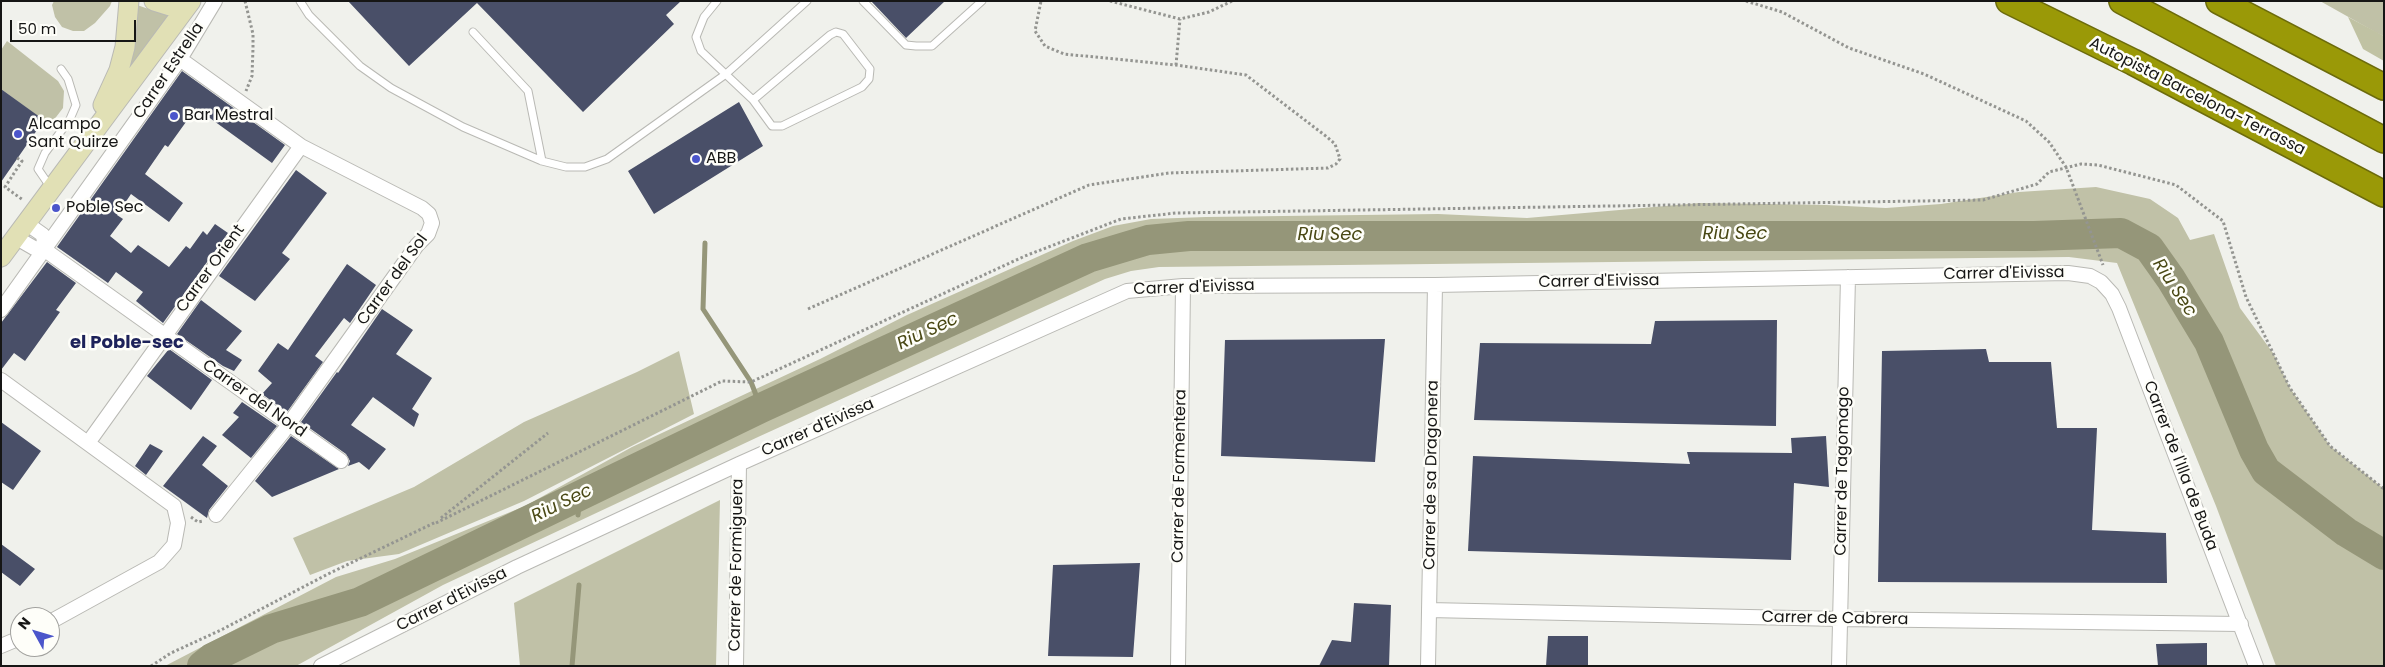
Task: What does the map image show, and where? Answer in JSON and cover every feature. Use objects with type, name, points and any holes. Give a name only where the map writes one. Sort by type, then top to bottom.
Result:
[{"type":"highway","name":"Autopista Barcelona-Terrassa","points":[[2009,1],[2141,66],[2384,194]]},
{"type":"highway","points":[[2122,1],[2384,140]]},
{"type":"highway","points":[[2219,1],[2384,87]]},
{"type":"street","points":[[86,140],[119,70],[125,47],[129,1]]},
{"type":"street","points":[[154,1],[170,6],[186,1]]},
{"type":"street","points":[[1,257],[191,1]]},
{"type":"street","name":"Carrer Estrella","points":[[1,310],[180,58],[215,1]]},
{"type":"street","name":"Carrer del Sol","points":[[180,58],[301,146],[422,208],[430,214],[432,222],[428,234],[417,245],[290,423],[216,515]]},
{"type":"street","name":"Carrer Orient","points":[[88,443],[301,146]]},
{"type":"street","name":"Carrer del Nord","points":[[20,230],[43,236],[45,250],[341,461]]},
{"type":"street","name":"Carrer d'Eivissa","points":[[321,666],[516,567],[739,464],[1126,291],[1183,286],[1435,285],[2068,273],[2090,276]]},
{"type":"street","name":"Carrer de l'Illa de Buda","points":[[2090,276],[2101,282],[2112,294],[2119,308],[2256,666]]},
{"type":"street","name":"Carrer de Tagomago","points":[[1839,666],[1848,277]]},
{"type":"street","name":"Carrer de sa Dragonera","points":[[1428,666],[1435,285]]},
{"type":"street","name":"Carrer de Formentera","points":[[1178,666],[1183,286]]},
{"type":"street","points":[[1,380],[174,506],[178,533],[174,545],[168,554],[159,562],[60,616]]},
{"type":"street","name":"Carrer de Formiguera","points":[[736,666],[739,464]]},
{"type":"street","name":"Carrer de Cabrera","points":[[1429,610],[1840,620],[2241,624]]},
{"type":"lane","points":[[300,1],[308,15],[360,66],[391,88],[463,127],[542,161],[566,167],[585,166],[606,159],[726,74],[807,1]]},
{"type":"lane","points":[[717,1],[704,17],[696,37],[701,51],[753,100],[772,126],[782,126],[862,88],[869,79],[870,69],[843,34],[836,32],[753,100]]},
{"type":"lane","points":[[864,1],[906,44],[916,46],[932,46],[982,1]]},
{"type":"lane","points":[[474,32],[528,91],[542,161]]},
{"type":"lane","points":[[51,188],[38,169],[45,152],[70,119],[76,105],[68,79],[61,69]]},
{"type":"path","points":[[239,101],[250,85],[252,76],[253,34],[245,1]]},
{"type":"path","points":[[808,308],[1089,186],[1169,173],[1328,168],[1336,164],[1340,159],[1335,144],[1246,75],[1176,65],[1064,54],[1045,46],[1035,31],[1041,1]]},
{"type":"path","points":[[1110,1],[1180,19],[1209,12],[1232,1]]},
{"type":"path","points":[[1746,1],[1782,12],[1848,48],[1924,74],[2026,121],[2038,131],[2059,155],[2074,187],[2097,246]]},
{"type":"path","points":[[1176,65],[1180,19]]},
{"type":"path","points":[[17,158],[22,161],[5,187],[27,204]]},
{"type":"path","points":[[151,666],[171,653],[221,630],[328,574],[436,522],[548,433]]},
{"type":"path","points":[[174,506],[198,522],[208,521],[216,515]]},
{"type":"green space","points":[[54,1],[112,1],[95,23],[84,31],[73,31],[62,27],[55,17],[52,5]]},
{"type":"green space","points":[[2320,1],[2384,1],[2384,36],[2377,33]]},
{"type":"green space","points":[[137,5],[169,16],[126,81]]},
{"type":"green space","points":[[2348,17],[2384,36],[2384,61],[2363,49]]},
{"type":"green space","points":[[7,41],[58,81],[64,91],[63,108],[50,125],[1,89],[1,50]]},
{"type":"green space","points":[[2096,187],[2150,199],[2178,218],[2190,240],[2214,234],[2240,308],[2273,353],[2290,388],[2330,446],[2384,489],[2384,666],[2276,666],[2216,506],[2117,263],[2069,257],[1159,267],[1131,271],[1105,279],[758,437],[443,585],[296,666],[165,666],[336,577],[395,559],[525,506],[632,447],[820,359],[907,315],[1073,241],[1113,226],[1151,219],[1206,217],[1438,214],[1527,218],[1700,203],[1886,208],[1941,204],[2019,192]]},
{"type":"green space","points":[[679,351],[694,414],[524,501],[399,554],[347,561],[310,575],[293,538],[414,487],[524,422],[637,372]]},
{"type":"green space","points":[[720,500],[716,666],[520,666],[514,603]]},
{"type":"building","points":[[348,1],[681,1],[666,15],[674,24],[583,112],[477,3],[409,66]]},
{"type":"building","points":[[871,1],[945,1],[906,38]]},
{"type":"building","points":[[182,71],[285,145],[272,163],[196,108],[168,147],[165,145],[145,174],[183,203],[169,222],[131,194],[117,215],[123,219],[110,236],[131,253],[138,245],[169,267],[186,246],[190,249],[203,231],[207,235],[215,224],[228,233],[163,323],[136,301],[143,292],[116,272],[108,283],[57,247]]},
{"type":"building","name":"Alcampo Sant Quirze","points":[[1,89],[44,120],[1,182]]},
{"type":"building","name":"ABB","points":[[739,102],[763,146],[654,214],[628,171]]},
{"type":"building","points":[[296,170],[327,193],[282,253],[290,259],[255,301],[219,276]]},
{"type":"building","points":[[47,262],[76,283],[56,310],[60,312],[25,361],[14,353],[1,370],[1,323]]},
{"type":"building","points":[[347,264],[376,285],[350,323],[344,318],[315,356],[323,362],[287,412],[262,394],[272,383],[258,371],[278,343],[288,350]]},
{"type":"building","points":[[201,300],[242,331],[226,350],[242,360],[234,371],[223,366],[177,334]]},
{"type":"building","points":[[382,309],[413,330],[396,354],[432,378],[412,409],[419,414],[414,427],[373,397],[351,425],[386,449],[369,470],[359,462],[348,466],[350,461],[346,454],[301,422],[338,373]]},
{"type":"building","points":[[1777,320],[1776,426],[1474,420],[1480,343],[1651,344],[1655,321]]},
{"type":"building","points":[[1385,339],[1375,462],[1221,456],[1225,340]]},
{"type":"building","points":[[169,349],[212,380],[191,410],[147,376]]},
{"type":"building","points":[[1986,349],[1989,362],[2051,362],[2057,428],[2097,428],[2092,530],[2166,533],[2167,583],[1878,582],[1882,351]]},
{"type":"building","points":[[242,402],[277,426],[251,458],[222,435],[239,417],[233,413]]},
{"type":"building","points":[[1,422],[41,451],[13,490],[1,482]]},
{"type":"building","points":[[203,436],[217,446],[202,465],[228,486],[209,510],[207,518],[163,486]]},
{"type":"building","points":[[291,436],[339,469],[272,497],[255,481]]},
{"type":"building","points":[[1826,436],[1829,487],[1794,483],[1791,560],[1468,551],[1473,456],[1690,464],[1687,452],[1792,453],[1791,438]]},
{"type":"building","points":[[150,444],[163,451],[146,475],[135,466]]},
{"type":"building","points":[[1,544],[35,569],[20,586],[1,572]]},
{"type":"building","points":[[1140,563],[1133,657],[1048,656],[1053,565]]},
{"type":"building","points":[[1354,603],[1391,605],[1389,666],[1319,666],[1332,640],[1351,642]]},
{"type":"building","points":[[1548,636],[1588,636],[1588,666],[1546,666]]},
{"type":"building","points":[[2207,643],[2207,666],[2158,666],[2156,644]]},
{"type":"waterway","name":"Riu Sec","points":[[202,666],[212,658],[271,629],[360,602],[761,408],[1088,258],[1148,240],[1189,236],[2034,236],[2121,233],[2149,248],[2171,279],[2209,342],[2254,450],[2266,471],[2346,532],[2384,555]]},
{"type":"waterway","points":[[705,243],[703,309],[751,382],[761,408]]},
{"type":"waterway","points":[[578,515],[580,496]]},
{"type":"waterway","points":[[572,666],[579,585]]},
{"type":"place","name":"Bar Mestral","points":[[174,116]]},
{"type":"place","name":"Alcampo Sant Quirze","points":[[18,134]]},
{"type":"place","name":"ABB","points":[[696,159]]},
{"type":"place","name":"Poble Sec","points":[[56,208]]},
{"type":"district","name":"el Poble-sec","points":[[127,343]]}]
